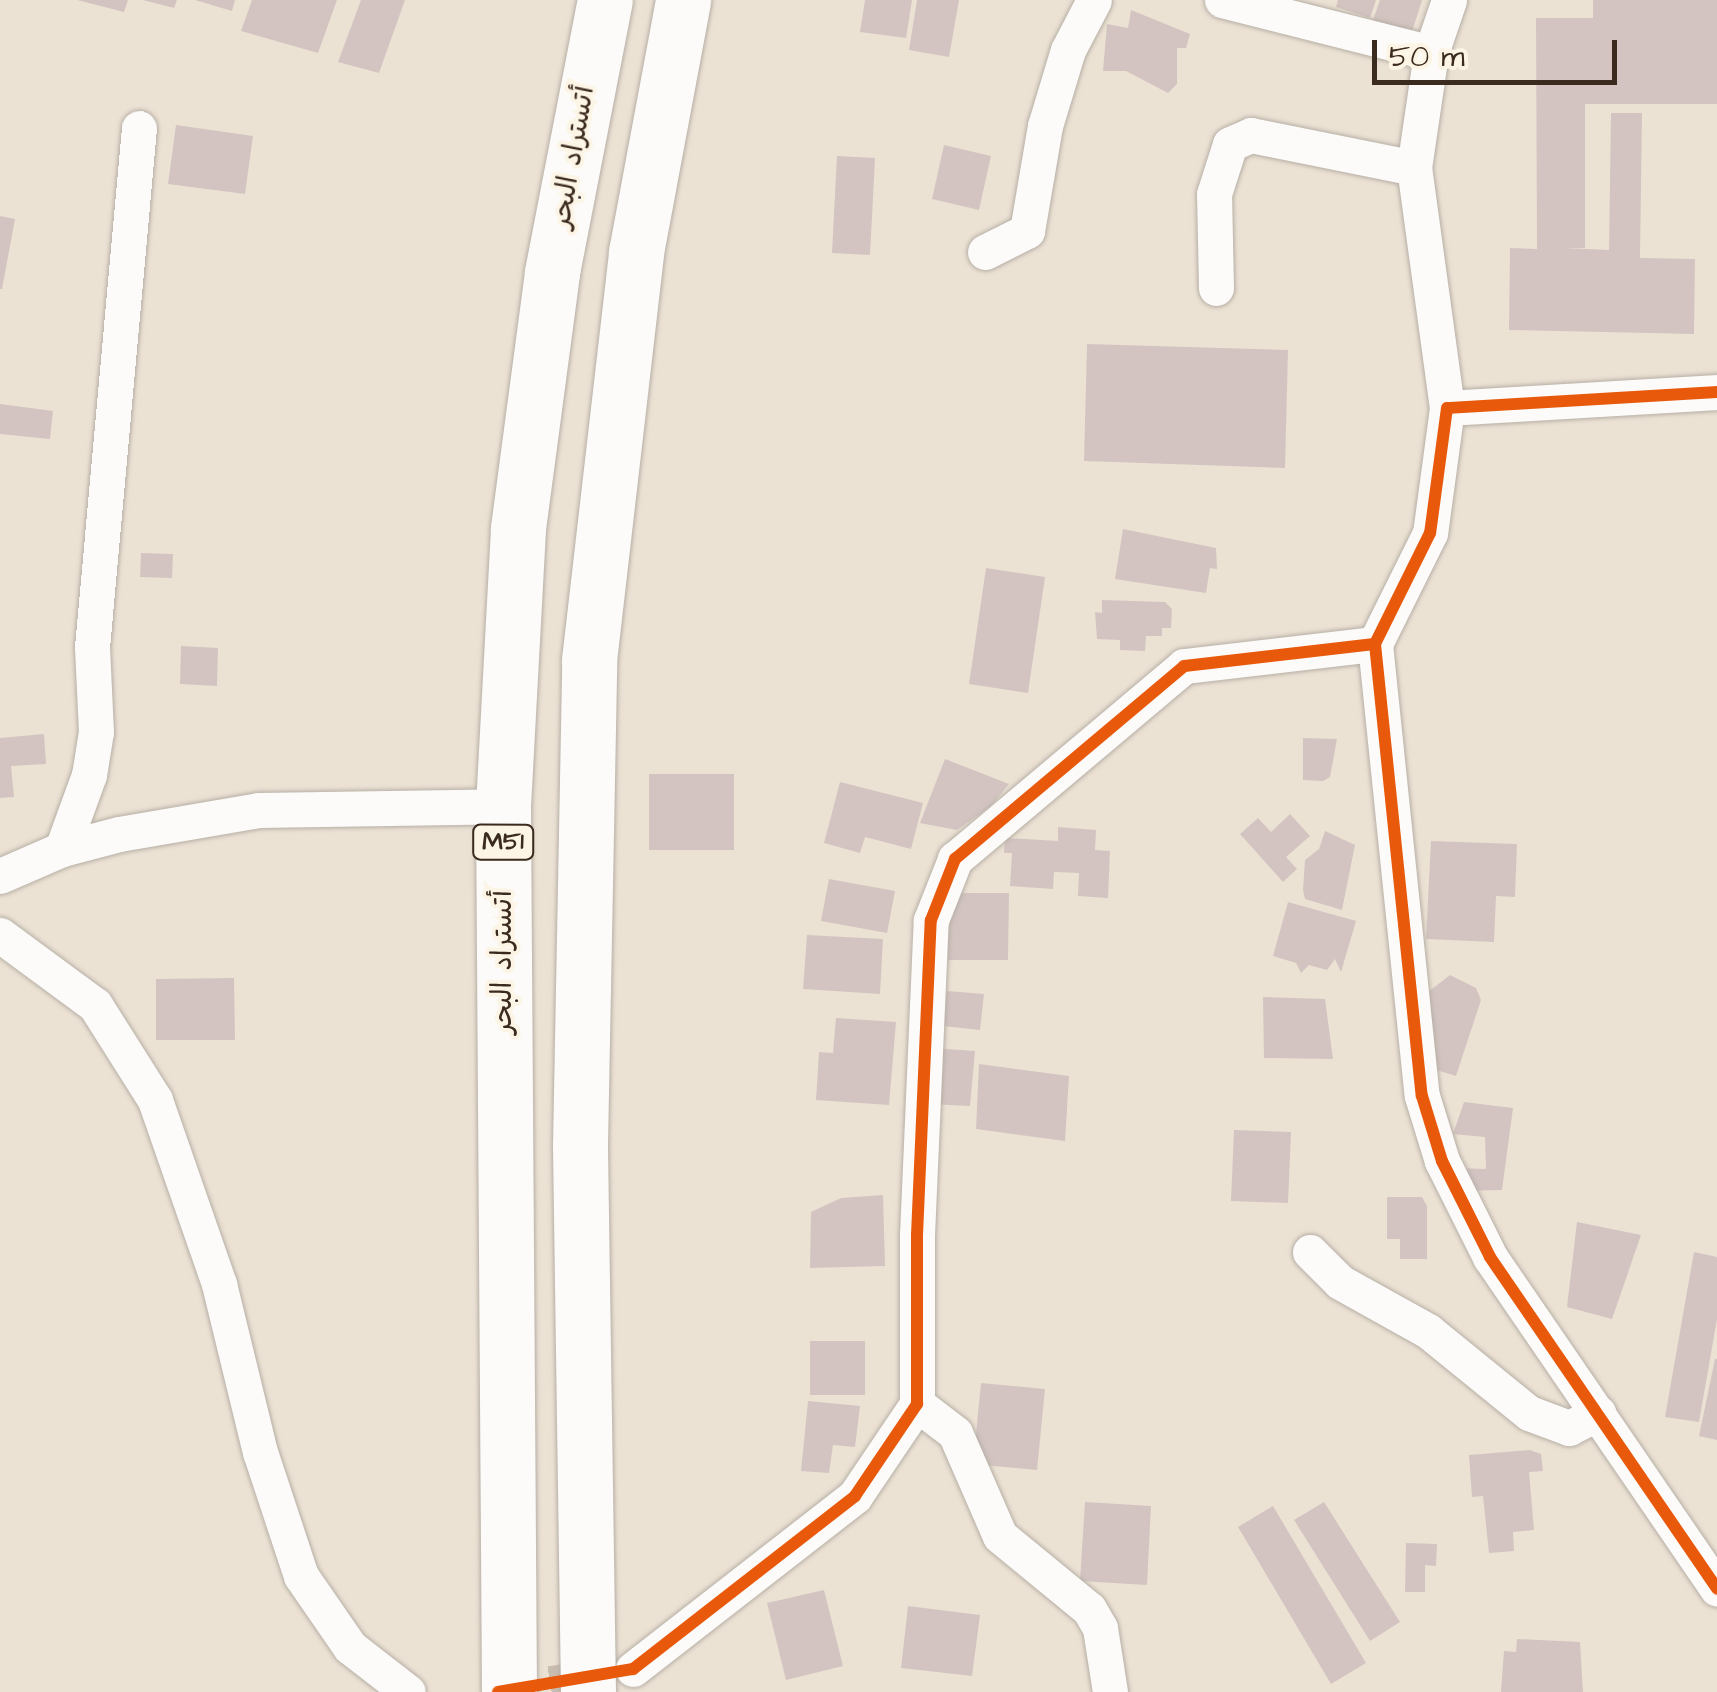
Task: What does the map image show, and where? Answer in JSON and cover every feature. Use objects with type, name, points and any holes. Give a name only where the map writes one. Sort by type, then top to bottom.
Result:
[{"type":"highway","name":"أتستراد البحر","points":[[510,1692],[503,806],[518,528],[552,272],[605,0]]},
{"type":"highway","points":[[610,1681],[580,1145],[588,660],[636,252],[683,0]]},
{"type":"street","points":[[985,252],[1027,231],[1045,126],[1068,50],[1094,0]]},
{"type":"street","points":[[1222,0],[1431,52]]},
{"type":"street","points":[[1449,0],[1431,52],[1414,168],[1447,408],[1430,533],[1375,644],[1422,1096],[1442,1161],[1490,1258],[1717,1589]]},
{"type":"street","points":[[62,849],[89,775],[96,732],[92,647],[139,128]]},
{"type":"street","points":[[1216,288],[1214,194],[1230,144],[1252,135],[1414,168]]},
{"type":"street","points":[[1447,408],[1717,392]]},
{"type":"street","points":[[610,1681],[855,1496],[918,1404],[917,1235],[930,939],[944,876],[1006,810],[1184,666],[1375,644]]},
{"type":"street","points":[[0,876],[62,849],[259,810],[503,806]]},
{"type":"street","points":[[0,936],[95,1005],[154,1100],[219,1284],[260,1452],[300,1576],[350,1647],[408,1692]]},
{"type":"street","points":[[1310,1252],[1340,1282],[1428,1330],[1529,1413],[1568,1428],[1598,1413]]},
{"type":"street","points":[[918,1404],[955,1433],[1000,1536],[1090,1609],[1100,1628],[1110,1692]]},
{"type":"building","points":[[77,0],[128,0],[124,12]]},
{"type":"building","points":[[143,0],[177,0],[174,8]]},
{"type":"building","points":[[195,0],[235,0],[232,11]]},
{"type":"building","points":[[252,0],[337,0],[318,53],[241,31]]},
{"type":"building","points":[[361,0],[405,0],[379,73],[338,62]]},
{"type":"building","points":[[865,0],[912,0],[906,38],[860,32]]},
{"type":"building","points":[[917,0],[959,0],[949,57],[909,50]]},
{"type":"building","points":[[1338,0],[1376,0],[1370,18],[1336,7]]},
{"type":"building","points":[[1380,0],[1422,0],[1411,35],[1372,23]]},
{"type":"building","points":[[1593,0],[1717,0],[1717,104],[1585,104],[1585,248],[1564,248],[1609,250],[1611,113],[1642,113],[1640,258],[1695,259],[1694,334],[1509,330],[1510,248],[1537,249],[1536,18],[1593,18]]},
{"type":"building","points":[[1131,10],[1190,34],[1186,48],[1177,48],[1177,84],[1168,93],[1126,71],[1103,71],[1107,24],[1128,28]]},
{"type":"building","points":[[176,125],[253,136],[245,194],[168,184]]},
{"type":"building","points":[[944,145],[991,156],[979,210],[932,199]]},
{"type":"building","points":[[837,156],[875,158],[870,255],[832,253]]},
{"type":"building","points":[[0,216],[15,219],[2,289],[0,289]]},
{"type":"building","points":[[1087,344],[1288,350],[1285,468],[1084,461]]},
{"type":"building","points":[[0,404],[53,411],[50,439],[0,434]]},
{"type":"building","points":[[1123,529],[1216,548],[1217,569],[1210,568],[1206,593],[1115,579]]},
{"type":"building","points":[[141,553],[173,554],[172,578],[140,577]]},
{"type":"building","points":[[986,568],[1045,577],[1028,693],[969,684]]},
{"type":"building","points":[[1102,600],[1165,602],[1172,609],[1171,628],[1162,628],[1162,636],[1146,636],[1145,651],[1120,650],[1120,640],[1097,639],[1095,612],[1102,613]]},
{"type":"building","points":[[181,646],[218,648],[217,686],[180,684]]},
{"type":"building","points":[[44,734],[46,764],[11,766],[14,797],[0,798],[0,738]]},
{"type":"building","points":[[1303,738],[1337,739],[1330,777],[1323,781],[1303,780]]},
{"type":"building","points":[[945,759],[1009,784],[991,806],[957,830],[920,823]]},
{"type":"building","points":[[649,774],[734,774],[734,850],[649,850]]},
{"type":"building","points":[[840,782],[923,803],[911,849],[865,837],[860,853],[824,843]]},
{"type":"building","points":[[1290,814],[1310,836],[1286,857],[1297,869],[1283,882],[1240,834],[1258,818],[1271,832]]},
{"type":"building","points":[[1058,827],[1096,830],[1095,850],[1110,851],[1108,898],[1078,896],[1079,873],[1054,872],[1053,889],[1010,886],[1012,853],[1004,853],[1005,838],[1058,841]]},
{"type":"building","points":[[1325,831],[1355,845],[1342,910],[1305,899],[1303,890],[1305,860],[1319,849]]},
{"type":"building","points":[[1431,841],[1517,844],[1515,897],[1496,896],[1494,942],[1426,939]]},
{"type":"building","points":[[829,879],[895,891],[887,933],[821,921]]},
{"type":"building","points":[[948,893],[1009,893],[1008,960],[948,960]]},
{"type":"building","points":[[1288,902],[1356,921],[1341,972],[1335,959],[1327,970],[1309,965],[1301,973],[1296,963],[1273,956]]},
{"type":"building","points":[[807,935],[883,939],[880,994],[803,989]]},
{"type":"building","points":[[1450,975],[1476,988],[1481,1000],[1456,1076],[1430,1068],[1423,996]]},
{"type":"building","points":[[234,978],[235,1040],[156,1040],[156,979]]},
{"type":"building","points":[[947,991],[984,994],[980,1030],[943,1026]]},
{"type":"building","points":[[1263,997],[1325,999],[1333,1059],[1264,1058]]},
{"type":"building","points":[[836,1018],[896,1022],[889,1105],[816,1100],[819,1052],[833,1053]]},
{"type":"building","points":[[932,1048],[975,1051],[970,1106],[928,1104]]},
{"type":"building","points":[[979,1064],[1069,1076],[1065,1141],[976,1129]]},
{"type":"building","points":[[1464,1102],[1513,1108],[1502,1190],[1463,1191],[1455,1168],[1486,1169],[1485,1137],[1453,1134]]},
{"type":"building","points":[[1234,1130],[1291,1132],[1288,1203],[1231,1201]]},
{"type":"building","points":[[883,1195],[885,1266],[810,1268],[811,1212],[841,1198]]},
{"type":"building","points":[[1387,1197],[1422,1197],[1427,1206],[1427,1259],[1400,1259],[1400,1239],[1387,1239]]},
{"type":"building","points":[[1577,1222],[1641,1235],[1612,1319],[1567,1307]]},
{"type":"building","points":[[1694,1252],[1717,1257],[1717,1319],[1699,1422],[1665,1417]]},
{"type":"building","points":[[810,1341],[865,1341],[865,1395],[810,1395]]},
{"type":"building","points":[[1717,1359],[1717,1440],[1699,1436]]},
{"type":"building","points":[[981,1383],[1045,1389],[1037,1470],[973,1464]]},
{"type":"building","points":[[808,1401],[860,1406],[855,1447],[833,1445],[829,1473],[801,1471]]},
{"type":"building","points":[[1530,1450],[1541,1454],[1543,1471],[1529,1472],[1534,1530],[1513,1532],[1514,1551],[1489,1553],[1483,1496],[1472,1497],[1469,1455]]},
{"type":"building","points":[[1085,1502],[1151,1506],[1147,1585],[1080,1581]]},
{"type":"building","points":[[1324,1502],[1400,1622],[1370,1641],[1294,1520]]},
{"type":"building","points":[[1273,1506],[1366,1663],[1331,1684],[1238,1527]]},
{"type":"building","points":[[1406,1543],[1437,1544],[1436,1566],[1425,1565],[1425,1592],[1405,1592]]},
{"type":"building","points":[[824,1590],[843,1666],[786,1680],[767,1603]]},
{"type":"building","points":[[908,1606],[980,1615],[972,1676],[901,1668]]},
{"type":"building","points":[[1517,1639],[1580,1642],[1583,1692],[1501,1692],[1504,1651],[1516,1652]]},
{"type":"tunnel","points":[[498,1692],[607,1674]]},
{"type":"cycle path","points":[[1717,392],[1447,408],[1430,533],[1375,644],[1422,1096],[1442,1161],[1490,1257],[1717,1589]]},
{"type":"cycle path","points":[[498,1692],[633,1669],[855,1496],[917,1404],[917,1235],[931,920],[955,859],[1184,666],[1375,644]]}]
